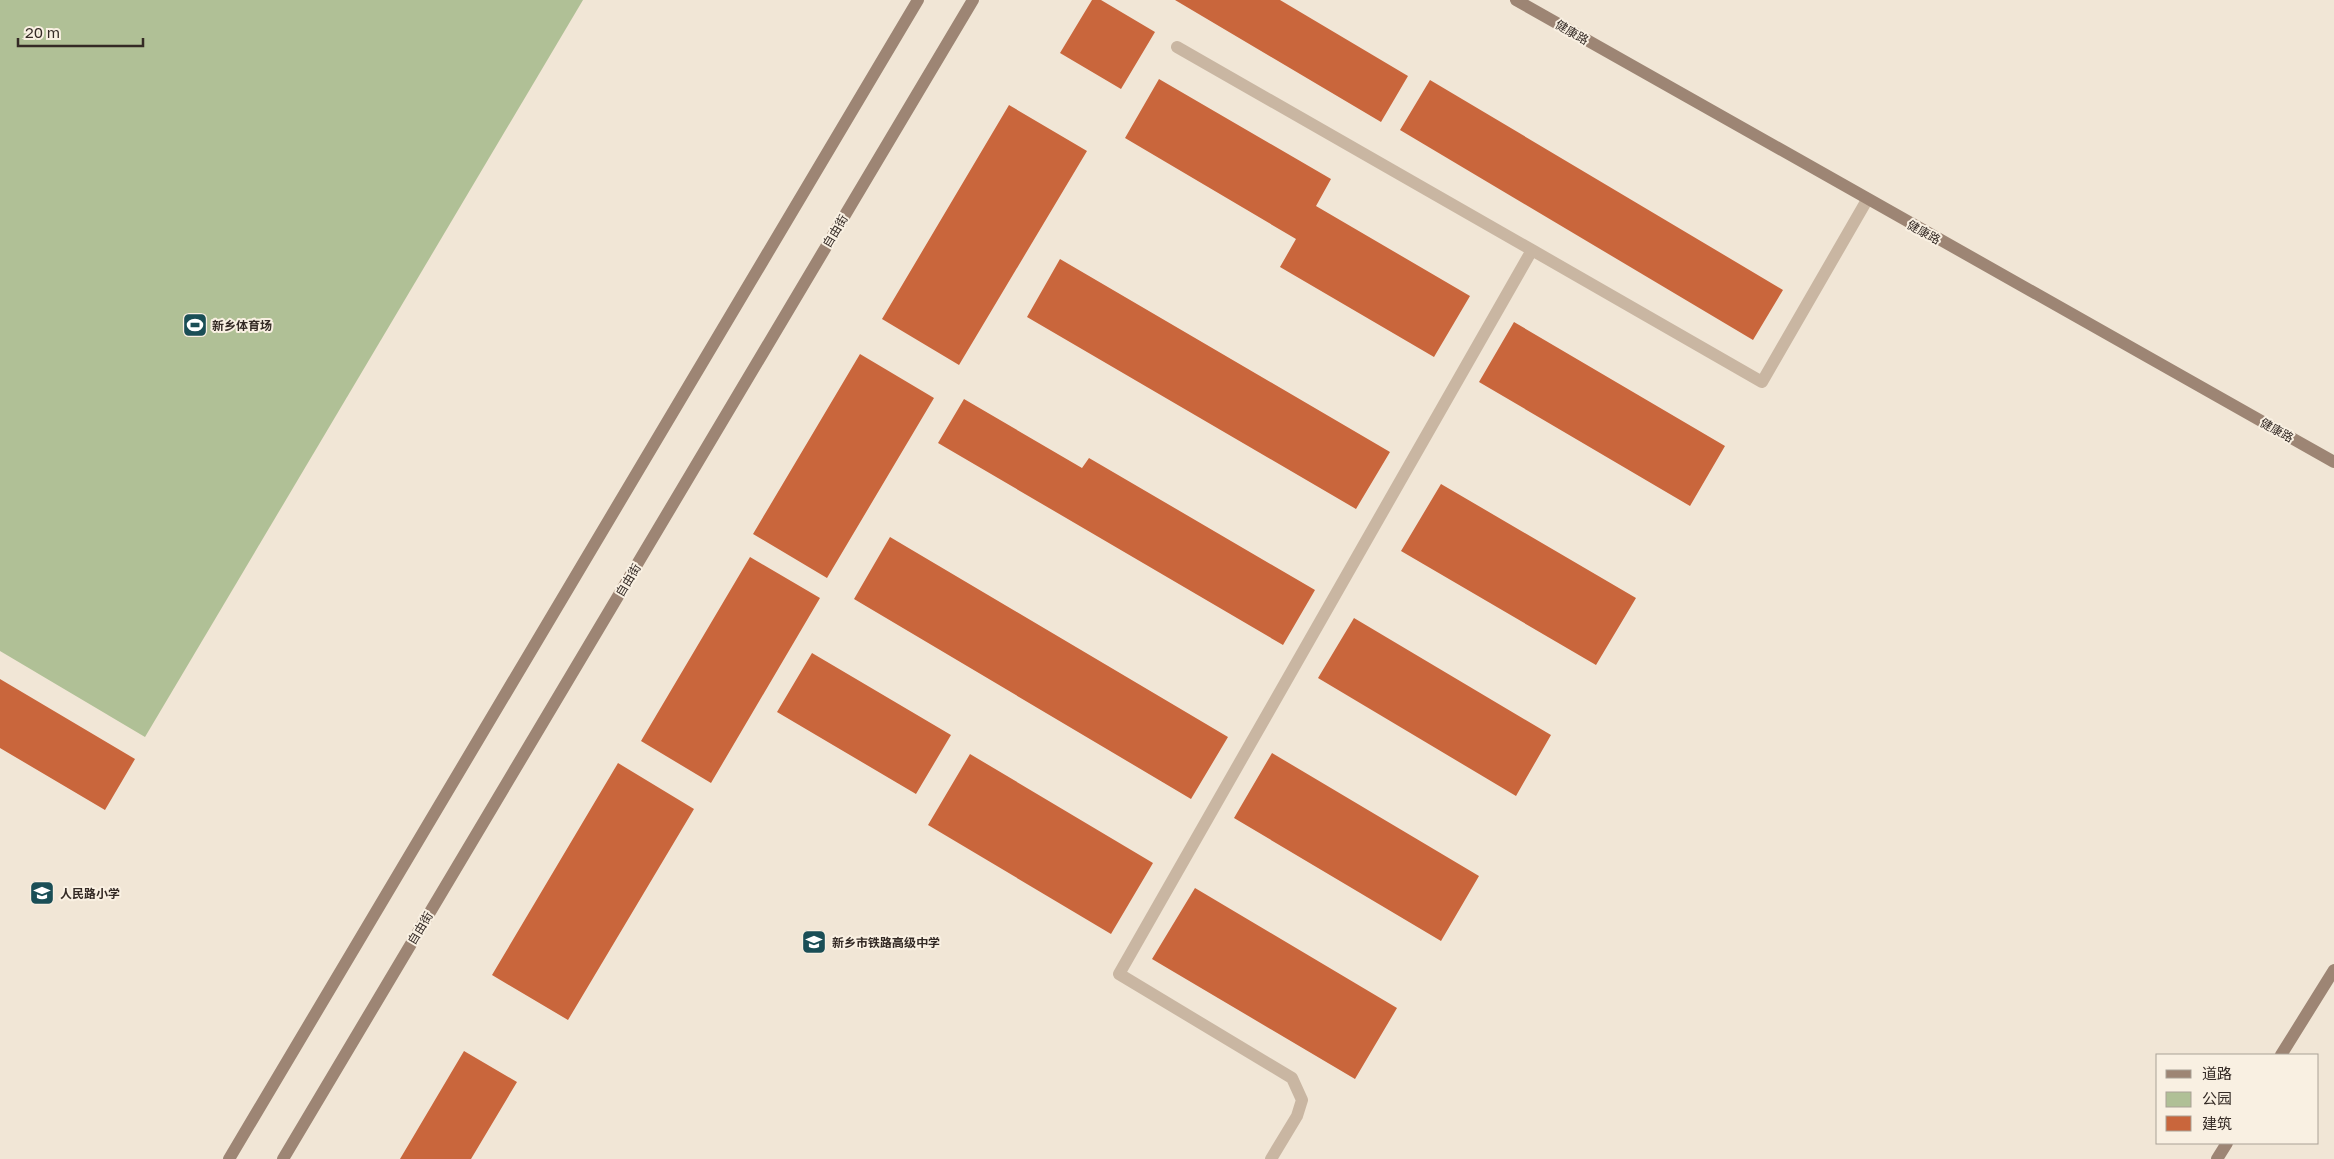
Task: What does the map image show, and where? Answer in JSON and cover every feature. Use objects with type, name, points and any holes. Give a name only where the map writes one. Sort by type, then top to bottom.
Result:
[{"type":"street","points":[[229,1159],[918,0]]},
{"type":"street","name":"自由街","points":[[283,1159],[972,0]]},
{"type":"street","name":"健康路","points":[[1516,0],[1867,200],[2334,462]]},
{"type":"street","points":[[2283,1054],[2334,970]]},
{"type":"street","points":[[2217,1159],[2226,1144]]},
{"type":"lane","points":[[1177,47],[1762,382],[1867,200]]},
{"type":"lane","points":[[1271,1159],[1297,1116],[1302,1100],[1292,1078],[1119,974],[1532,250]]},
{"type":"green space","name":"新乡体育场","points":[[0,0],[583,0],[145,737],[0,651]]},
{"type":"building","points":[[1092,0],[1101,0],[1155,32],[1121,89],[1060,53]]},
{"type":"building","points":[[1175,0],[1280,0],[1408,76],[1381,122]]},
{"type":"building","points":[[1159,79],[1331,179],[1316,206],[1470,296],[1434,357],[1280,267],[1296,239],[1125,138]]},
{"type":"building","points":[[1430,80],[1783,290],[1753,340],[1400,130]]},
{"type":"building","points":[[1009,105],[1087,151],[959,365],[882,319]]},
{"type":"building","points":[[1060,259],[1390,452],[1356,509],[1027,317]]},
{"type":"building","points":[[1514,322],[1725,446],[1690,506],[1479,382]]},
{"type":"building","points":[[860,354],[934,398],[827,578],[753,534]]},
{"type":"building","points":[[964,399],[1082,468],[1089,458],[1315,590],[1283,645],[938,443]]},
{"type":"building","points":[[1441,484],[1636,598],[1596,665],[1401,551]]},
{"type":"building","points":[[890,537],[1228,737],[1191,799],[854,599]]},
{"type":"building","points":[[750,557],[820,598],[711,783],[641,741]]},
{"type":"building","points":[[1354,618],[1551,735],[1516,796],[1318,678]]},
{"type":"building","points":[[812,653],[951,735],[916,794],[777,712]]},
{"type":"building","points":[[0,679],[135,759],[105,810],[0,748]]},
{"type":"building","points":[[1272,753],[1479,876],[1441,941],[1234,818]]},
{"type":"building","points":[[970,754],[1153,863],[1111,934],[928,825]]},
{"type":"building","points":[[618,763],[694,809],[568,1020],[492,975]]},
{"type":"building","points":[[1195,888],[1397,1008],[1355,1079],[1152,959]]},
{"type":"building","points":[[464,1051],[517,1082],[471,1159],[400,1159]]},
{"type":"place","name":"新乡体育场","points":[[195,325]]},
{"type":"place","name":"人民路小学","points":[[42,893]]},
{"type":"place","name":"新乡市铁路高级中学","points":[[814,942]]}]
